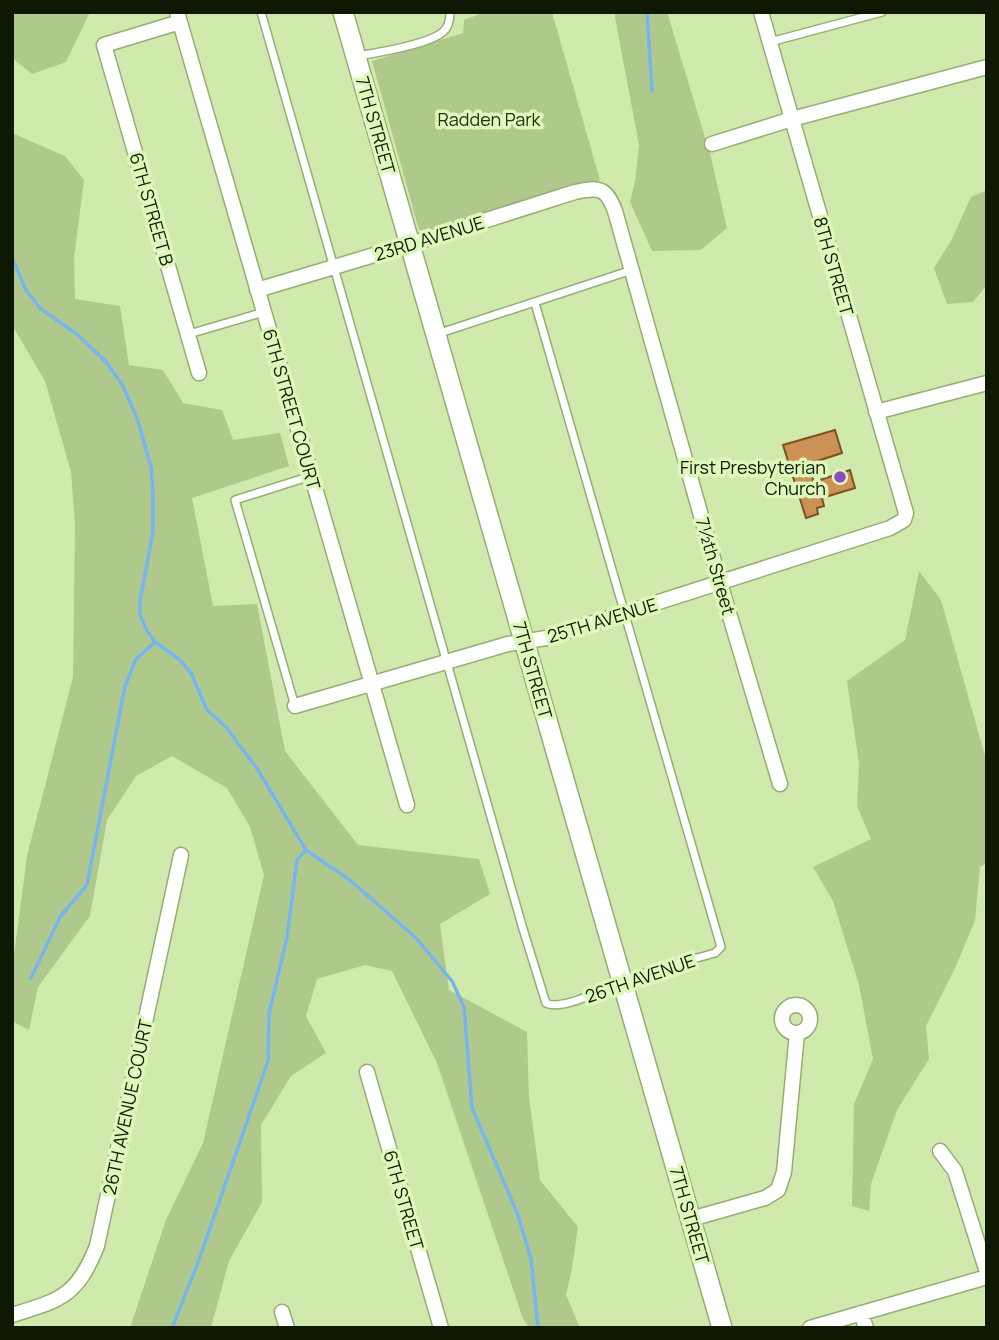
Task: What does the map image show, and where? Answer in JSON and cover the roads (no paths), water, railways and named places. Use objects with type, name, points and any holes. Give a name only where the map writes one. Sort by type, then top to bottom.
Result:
[{"type":"main road","name":"7TH STREET","points":[[343,12],[722,1328]]},
{"type":"street","name":"8TH STREET","points":[[761,12],[906,513],[904,520]]},
{"type":"street","name":"6TH STREET B","points":[[178,17],[104,45],[199,373]]},
{"type":"street","name":"6TH STREET COURT","points":[[178,17],[407,805]]},
{"type":"street","points":[[712,144],[987,67]]},
{"type":"street","name":"23RD AVENUE","points":[[257,289],[575,192],[601,189]]},
{"type":"street","name":"7½th Street","points":[[601,189],[611,199],[615,211],[780,784]]},
{"type":"street","points":[[876,412],[987,383]]},
{"type":"street","name":"25TH AVENUE","points":[[295,706],[625,614],[890,528],[904,520]]},
{"type":"street","name":"26TH AVENUE COURT","points":[[12,1315],[48,1304],[67,1294],[89,1266],[97,1246],[181,855]]},
{"type":"street","points":[[691,1219],[765,1198],[778,1190],[784,1172],[797,1033]]},
{"type":"street","name":"6TH STREET","points":[[367,1072],[441,1328]]},
{"type":"street","points":[[810,1328],[863,1320],[987,1275],[955,1171],[940,1151]]},
{"type":"street","points":[[282,1312],[287,1328]]},
{"type":"lane","points":[[261,12],[447,662]]},
{"type":"lane","points":[[356,57],[434,37],[447,27],[450,12]]},
{"type":"lane","points":[[770,43],[882,12]]},
{"type":"lane","points":[[436,335],[632,270]]},
{"type":"lane","points":[[535,303],[625,614]]},
{"type":"lane","points":[[189,334],[264,313]]},
{"type":"lane","points":[[295,706],[235,500],[311,476]]},
{"type":"lane","name":"26TH AVENUE","points":[[447,662],[543,996],[549,1006],[558,1006],[606,990],[640,974],[715,953],[721,947],[625,614]]},
{"type":"waterway","points":[[647,12],[652,91]]},
{"type":"waterway","points":[[12,258],[26,290],[41,309],[78,335],[107,363],[123,386],[137,418],[151,467],[153,491],[153,532],[140,601],[140,615],[147,631],[155,642],[180,660],[191,673],[207,710],[226,727],[258,770],[306,850],[351,881],[416,938],[452,981],[464,1007],[472,1108],[518,1215],[531,1259],[538,1328]]},
{"type":"waterway","points":[[31,978],[60,917],[87,885],[125,686],[136,659],[155,642]]},
{"type":"waterway","points":[[172,1328],[199,1260],[268,1061],[269,1014],[287,937],[297,860],[306,850]]},
{"type":"place","name":"First Presbyterian Church","points":[[840,477]]},
{"type":"park label","name":"Radden Park","points":[[489,119]]}]
